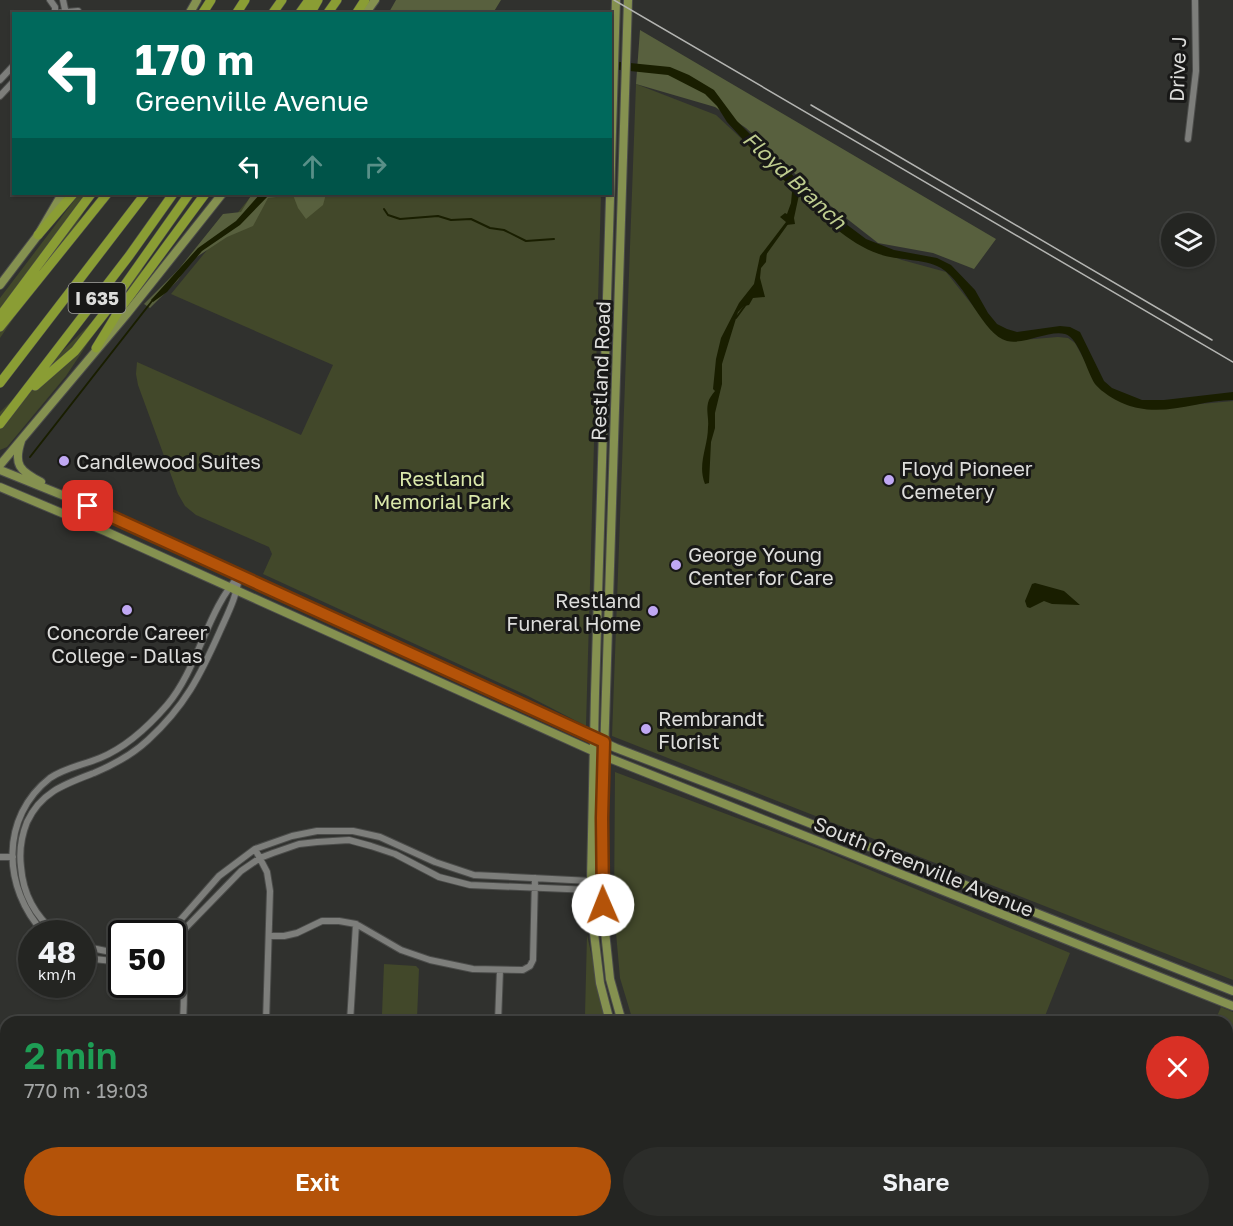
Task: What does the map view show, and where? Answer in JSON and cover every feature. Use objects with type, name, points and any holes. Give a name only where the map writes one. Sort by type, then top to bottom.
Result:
[{"type":"highway","points":[[204,12],[213,0]]},
{"type":"highway","points":[[38,235],[72,195]]},
{"type":"highway","points":[[0,316],[90,195]]},
{"type":"highway","name":"I 635","points":[[0,327],[106,195]]},
{"type":"highway","points":[[0,383],[144,195]]},
{"type":"highway","name":"I 635","points":[[0,424],[129,256],[172,195]]},
{"type":"highway","points":[[20,400],[75,351],[188,195]]},
{"type":"highway","points":[[96,348],[120,309],[205,195]]},
{"type":"main road","name":"Restland Road","points":[[612,166],[616,0]]},
{"type":"main road","name":"Restland Road","points":[[620,1016],[610,979],[604,922],[602,818],[628,0]]},
{"type":"main road","points":[[616,29],[627,29]]},
{"type":"main road","points":[[0,285],[38,235],[61,195]]},
{"type":"main road","points":[[0,465],[151,285],[221,195]]},
{"type":"main road","name":"Restland Road","points":[[608,1016],[600,983],[591,885],[593,738],[611,195]]},
{"type":"main road","points":[[23,436],[18,450],[18,463],[26,474],[50,491]]},
{"type":"main road","points":[[0,470],[50,491]]},
{"type":"main road","name":"South Greenville Avenue","points":[[0,488],[132,543],[604,756],[1233,1006]]},
{"type":"main road","name":"South Greenville Avenue","points":[[50,491],[240,575],[593,738],[1233,991]]},
{"type":"main road","points":[[132,543],[138,529]]},
{"type":"main road","points":[[394,661],[399,648]]},
{"type":"main road","points":[[651,775],[655,764]]},
{"type":"main road","points":[[699,794],[705,782]]},
{"type":"main road","points":[[1090,950],[1096,937]]},
{"type":"main road","points":[[1218,1001],[1224,988]]},
{"type":"street","name":"Drive J","points":[[1188,139],[1196,71],[1195,0]]},
{"type":"street","points":[[0,80],[12,67]]},
{"type":"street","points":[[0,96],[12,83]]},
{"type":"street","points":[[33,920],[21,900],[11,871],[10,857],[17,819],[23,805],[51,777],[117,750],[145,729],[174,697],[190,669],[228,587],[240,575]]},
{"type":"street","points":[[43,920],[25,890],[20,858],[20,846],[25,827],[33,810],[44,797],[60,785],[113,764],[147,742],[183,704],[197,681],[238,591],[240,575]]},
{"type":"street","points":[[174,697],[183,704]]},
{"type":"street","points":[[180,920],[220,875],[255,849],[291,836],[317,831],[353,831],[395,843],[463,873],[536,878],[591,885]]},
{"type":"street","points":[[186,927],[230,880],[260,858],[299,844],[349,840],[384,849],[424,870],[464,884],[487,888],[591,885]]},
{"type":"street","points":[[255,849],[269,880],[270,936],[266,1016]]},
{"type":"street","points":[[0,857],[20,858]]},
{"type":"street","points":[[270,936],[297,933],[322,921],[339,921],[356,924],[401,950],[430,960],[473,969],[523,970],[532,962],[536,878]]},
{"type":"street","points":[[350,1016],[356,924]]},
{"type":"street","points":[[498,1016],[500,970]]},
{"type":"street","points":[[183,1016],[184,998]]},
{"type":"green space","points":[[636,84],[716,115],[839,229],[867,246],[902,260],[946,272],[993,331],[1009,341],[1068,338],[1075,343],[1099,387],[1157,408],[1233,401],[1233,980],[612,736]]},
{"type":"green space","points":[[78,195],[93,195],[70,236],[0,338],[0,298]]},
{"type":"green space","name":"Restland Memorial Park","points":[[252,195],[601,195],[586,726],[528,696],[263,574],[272,554],[269,547],[196,515],[185,506],[178,494],[138,385],[137,362],[301,435],[333,365],[171,294]]},
{"type":"green space","points":[[141,266],[143,271],[104,319],[66,376],[7,447],[0,450],[0,412],[88,326]]},
{"type":"green space","points":[[615,772],[822,850],[1070,953],[1045,1016],[631,1016],[620,978],[614,910]]},
{"type":"green space","points":[[587,935],[605,1016],[585,1015]]},
{"type":"green space","points":[[384,964],[416,966],[419,969],[417,1016],[384,1016],[382,1014]]},
{"type":"green space","points":[[1221,1007],[1233,1012],[1233,1016],[1217,1016]]},
{"type":"shaded area","points":[[396,0],[501,0],[494,12],[389,12]]},
{"type":"shaded area","points":[[640,30],[996,239],[974,269],[933,253],[878,243],[823,200],[746,128],[715,107],[636,84]]},
{"type":"shaded area","points":[[251,195],[293,195],[268,198],[253,226],[227,237],[189,262],[178,280],[150,308],[144,304],[178,270],[223,214],[241,212]]},
{"type":"shaded area","points":[[293,195],[326,195],[323,205],[306,219]]},
{"type":"water","name":"Floyd Branch","points":[[612,61],[670,67],[714,90],[737,121],[765,149],[838,218],[866,239],[894,250],[937,258],[951,265],[975,290],[997,324],[1007,329],[1017,332],[1060,326],[1070,327],[1080,332],[1104,381],[1112,388],[1142,400],[1164,400],[1233,392],[1233,400],[1162,410],[1138,408],[1121,402],[1109,396],[1095,384],[1079,348],[1070,337],[1058,333],[1014,342],[998,337],[950,275],[941,268],[886,256],[867,249],[836,229],[799,195],[794,218],[795,224],[786,225],[767,251],[766,262],[761,268],[760,278],[765,297],[753,298],[749,305],[744,306],[738,312],[722,364],[722,384],[711,442],[709,483],[705,484],[702,469],[708,434],[707,406],[715,391],[713,389],[716,359],[721,338],[739,303],[754,284],[760,256],[786,222],[780,217],[787,214],[792,192],[789,185],[758,156],[705,94],[668,75],[612,69]]},
{"type":"water","points":[[259,195],[269,195],[240,225],[202,251],[167,292],[153,302],[151,300],[198,248],[236,221]]},
{"type":"water","points":[[1032,584],[1064,591],[1080,605],[1052,604],[1044,601],[1030,608],[1027,607],[1025,601]]},
{"type":"waterway","points":[[384,209],[388,215],[400,219],[438,216],[451,220],[471,219],[490,228],[504,230],[526,241],[554,239]]},
{"type":"waterway","points":[[764,256],[787,224]]},
{"type":"waterway","points":[[30,457],[152,301]]},
{"type":"waterway","points":[[736,318],[747,303]]},
{"type":"tram line","points":[[614,0],[1233,362]]},
{"type":"tram line","points":[[811,105],[1212,340]]},
{"type":"place","name":"Candlewood Suites","points":[[64,461]]},
{"type":"place","name":"Floyd Pioneer Cemetery","points":[[889,480]]},
{"type":"place","name":"George Young Center for Care","points":[[676,565]]},
{"type":"place","name":"Concorde Career College - Dallas","points":[[127,610]]},
{"type":"place","name":"Restland Funeral Home","points":[[653,611]]},
{"type":"place","name":"Rembrandt Florist","points":[[646,729]]},
{"type":"route","points":[[88,506],[604,742],[603,905]]}]
